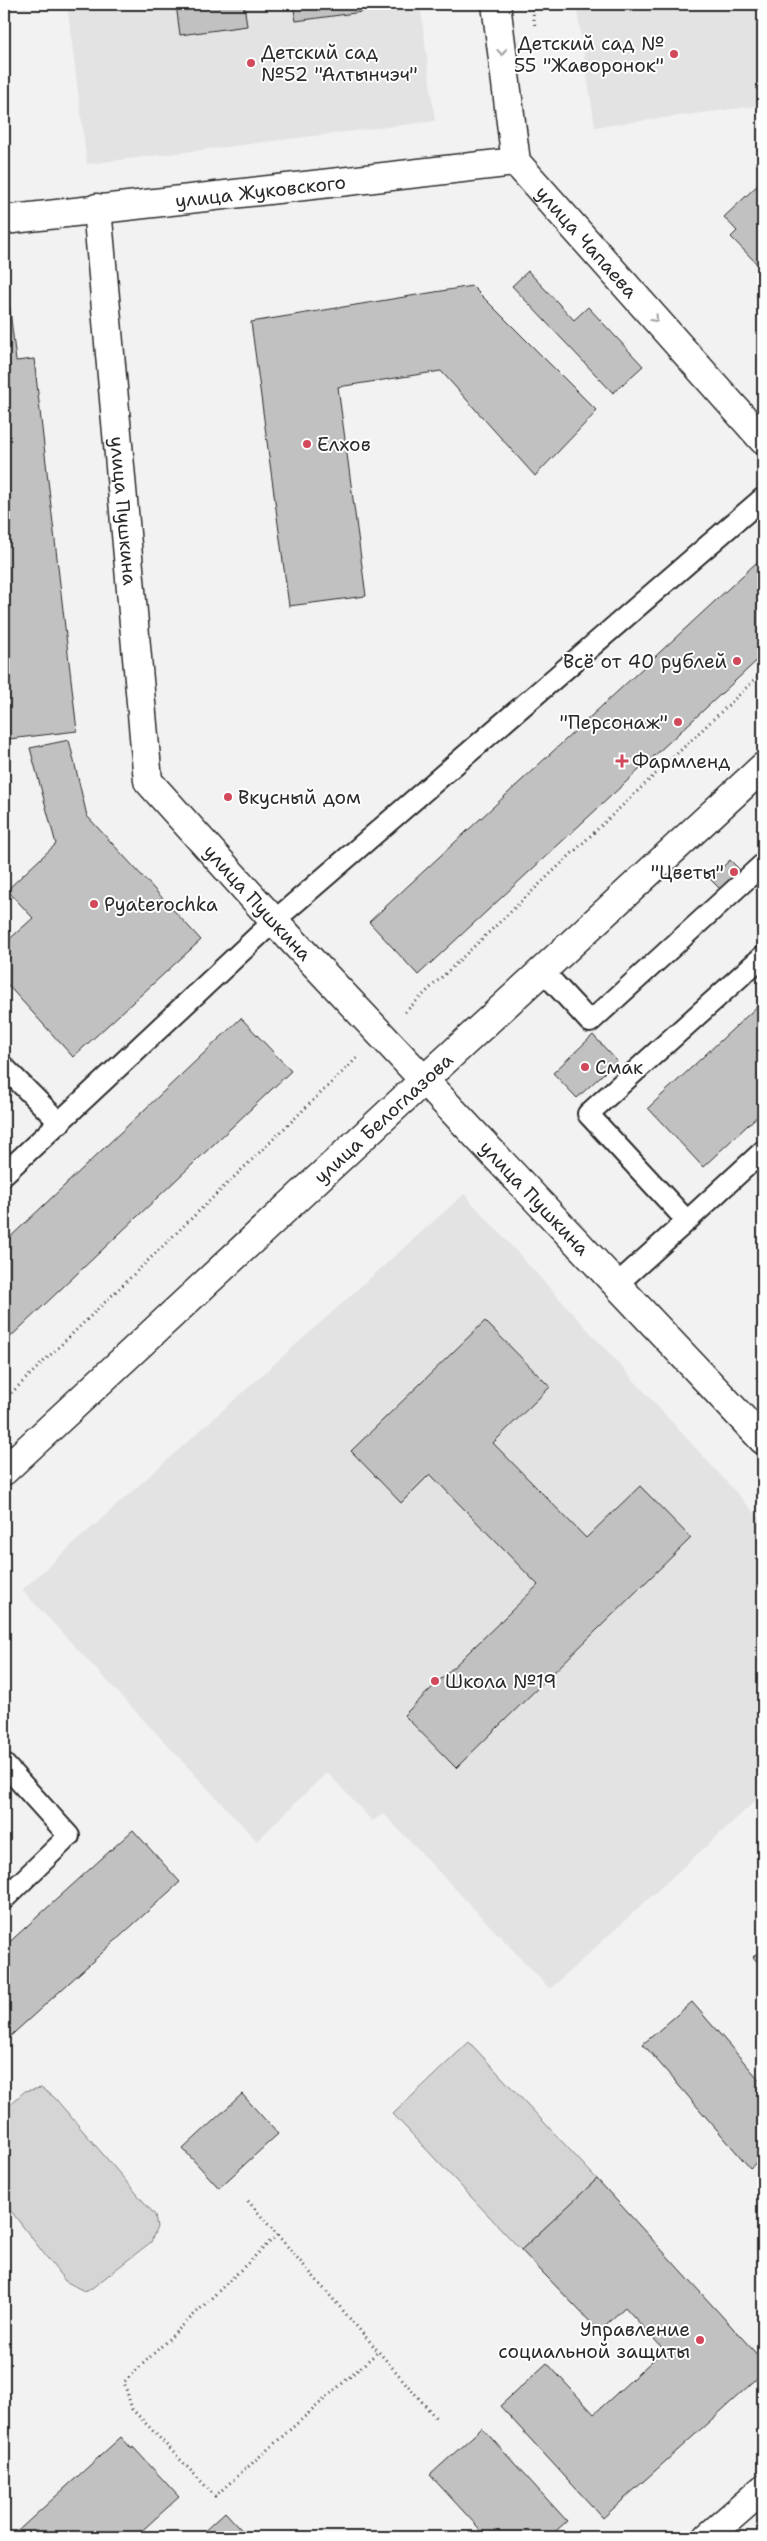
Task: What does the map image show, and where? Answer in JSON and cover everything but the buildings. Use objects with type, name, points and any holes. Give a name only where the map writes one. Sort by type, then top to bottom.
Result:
[{"type":"street","points":[[496,4],[516,162]]},
{"type":"street","name":"улица Жуковского","points":[[4,220],[516,162]]},
{"type":"street","name":"улица Чапаева","points":[[516,162],[763,440]]},
{"type":"street","name":"улица Пушкина","points":[[97,208],[148,781],[274,921],[425,1078],[616,1285],[763,1440]]},
{"type":"street","name":"улица Белоглазова","points":[[4,1472],[425,1078],[763,767]]},
{"type":"street","points":[[708,2537],[763,2489]]},
{"type":"lane","points":[[4,1174],[60,1124],[274,921],[763,498]]},
{"type":"lane","points":[[542,970],[590,1022],[763,864]]},
{"type":"lane","points":[[687,1221],[588,1114],[763,956]]},
{"type":"lane","points":[[4,1067],[60,1124]]},
{"type":"lane","points":[[616,1285],[763,1151]]},
{"type":"lane","points":[[4,1764],[69,1836],[4,1899]]},
{"type":"path","points":[[532,4],[535,32]]},
{"type":"path","points":[[248,2201],[436,2418]]},
{"type":"path","points":[[277,2235],[124,2382],[132,2409],[215,2496],[379,2351]]},
{"type":"shaded area","name":"Детский сад №52 \"Алтынчэч\"","points":[[67,4],[420,4],[435,121],[87,164]]},
{"type":"shaded area","name":"Детский сад № 55 \"Жаворонок\"","points":[[576,4],[763,4],[763,105],[595,127]]},
{"type":"shaded area","name":"Школа №19","points":[[464,1194],[763,1522],[763,1794],[550,1989],[384,1814],[372,1821],[327,1772],[257,1841],[22,1590]]},
{"type":"shaded area","points":[[469,2042],[597,2179],[521,2250],[393,2114]]},
{"type":"shaded area","points":[[41,2088],[54,2097],[155,2215],[157,2227],[151,2242],[92,2288],[84,2291],[65,2281],[4,2202],[4,2110],[25,2091]]},
{"type":"place","name":"Детский сад № 55 \"Жаворонок\"","points":[[674,54]]},
{"type":"place","name":"Детский сад №52 \"Алтынчэч\"","points":[[251,63]]},
{"type":"place","name":"Елхов","points":[[307,444]]},
{"type":"place","name":"Всё от 40 рублей","points":[[737,661]]},
{"type":"place","name":"\"Персонаж\"","points":[[678,722]]},
{"type":"place","name":"Фармленд","points":[[622,761]]},
{"type":"place","name":"Вкусный дом","points":[[228,797]]},
{"type":"place","name":"\"Цветы\"","points":[[734,872]]},
{"type":"place","name":"Pyaterochka","points":[[94,904]]},
{"type":"place","name":"Смак","points":[[585,1067]]},
{"type":"place","name":"Школа №19","points":[[435,1681]]},
{"type":"place","name":"Управление социальной защиты","points":[[700,2340]]}]
